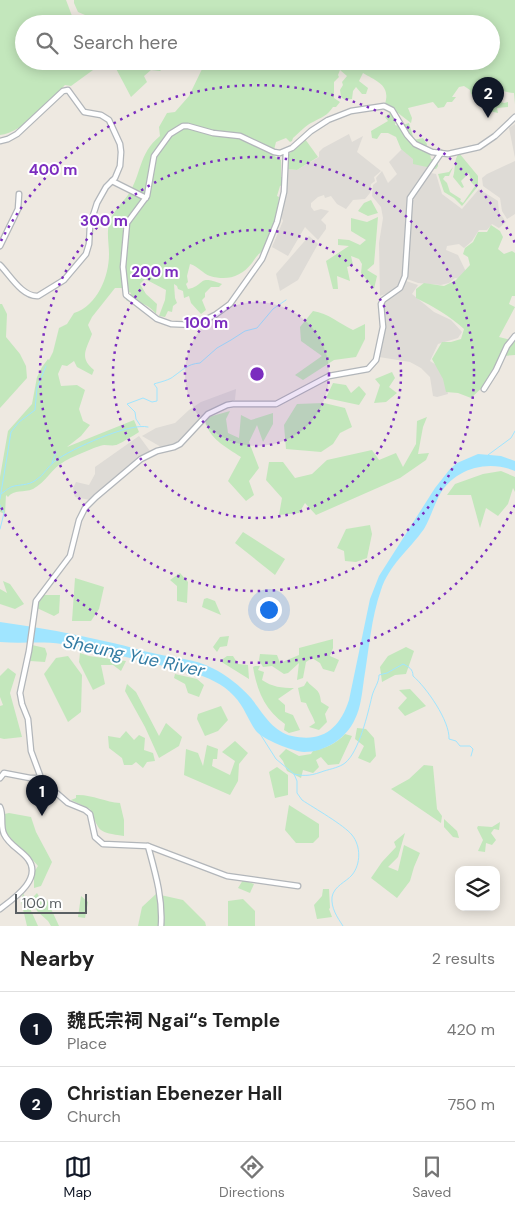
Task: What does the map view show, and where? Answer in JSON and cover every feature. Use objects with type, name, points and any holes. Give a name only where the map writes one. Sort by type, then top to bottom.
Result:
[{"type":"street","points":[[0,140],[8,139],[18,134],[63,92],[68,90],[84,112],[104,116],[109,120],[120,144],[121,160],[112,181],[103,192],[93,215],[86,254],[64,280],[38,296],[33,296],[25,293],[0,265]]},
{"type":"street","points":[[286,151],[284,192],[277,222],[262,259],[230,304],[215,315],[195,325],[171,324],[162,322],[125,293],[123,267],[127,223],[146,198],[154,156],[170,134],[183,126],[213,133],[240,136],[278,153],[286,151],[328,120],[351,111],[381,106],[392,110],[407,136],[426,151],[457,153],[479,147],[497,134],[515,117]]},
{"type":"street","points":[[298,886],[227,876],[148,846],[107,845],[95,837],[90,814],[68,803],[41,778],[31,751],[28,719],[20,693],[30,645],[36,601],[70,556],[79,520],[85,508],[141,459],[157,451],[180,444],[203,418],[227,405],[276,404],[329,376],[363,371],[373,364],[376,360],[383,328],[381,304],[383,300],[400,288],[405,276],[410,198],[441,153]]},
{"type":"street","points":[[112,181],[146,198]]},
{"type":"street","points":[[0,246],[14,220],[18,209],[19,194]]},
{"type":"street","points":[[484,388],[496,370],[507,346],[515,336]]},
{"type":"street","points":[[0,778],[4,773],[41,778]]},
{"type":"street","points":[[0,807],[2,832],[28,860],[32,872],[24,889],[0,909]]},
{"type":"street","points":[[148,846],[159,889],[162,912],[161,926]]},
{"type":"shaded area","points":[[515,124],[515,158],[509,128]]},
{"type":"shaded area","points":[[349,134],[352,142],[363,136],[357,152],[381,171],[374,177],[375,181],[371,184],[370,193],[365,199],[353,200],[346,209],[337,204],[331,196],[325,198],[324,195],[318,197],[311,203],[314,211],[321,209],[329,211],[321,220],[326,225],[326,229],[318,240],[305,227],[288,256],[272,247],[283,221],[280,213],[288,169],[297,170],[319,157],[319,152],[323,148]]},
{"type":"shaded area","points":[[403,148],[428,167],[412,189],[407,205],[401,283],[393,291],[380,296],[379,243],[383,218],[381,207],[372,196],[373,185],[377,182],[376,178],[382,171],[388,183],[397,174],[389,162]]},
{"type":"shaded area","points":[[515,161],[515,214],[507,219],[502,211],[500,198],[483,186],[482,178]]},
{"type":"shaded area","points":[[431,173],[436,174],[442,194],[462,209],[479,189],[498,201],[499,212],[506,222],[499,228],[492,224],[487,230],[479,230],[472,241],[464,248],[459,244],[447,246],[446,250],[458,255],[468,276],[465,280],[455,278],[449,283],[441,285],[418,283],[407,279],[411,204],[416,190]]},
{"type":"shaded area","points":[[309,236],[318,244],[298,280],[280,291],[276,274]]},
{"type":"shaded area","points":[[406,281],[418,285],[412,294],[434,312],[451,320],[462,332],[458,338],[438,344],[430,361],[444,370],[448,394],[437,397],[433,396],[430,377],[421,368],[410,362],[379,357],[382,305],[384,301],[401,289]]},
{"type":"shaded area","points":[[236,389],[235,400],[208,411],[179,441],[161,447],[142,436],[156,428],[175,423],[201,402]]},
{"type":"shaded area","points":[[139,436],[150,451],[90,500],[75,497],[73,488],[76,482],[89,485],[95,474],[95,467]]},
{"type":"green space","points":[[0,0],[66,0],[72,15],[15,15],[15,70],[93,70],[71,86],[65,85],[44,108],[27,122],[9,133],[0,135]]},
{"type":"green space","points":[[74,0],[515,0],[515,104],[514,93],[505,92],[482,82],[478,84],[480,89],[492,106],[496,100],[504,103],[508,102],[508,107],[497,108],[498,113],[489,111],[464,86],[459,87],[452,97],[456,97],[452,102],[447,102],[444,107],[438,108],[433,102],[408,108],[412,118],[411,123],[398,113],[395,125],[399,126],[409,123],[414,140],[423,138],[427,144],[426,148],[431,159],[438,159],[436,169],[413,164],[413,159],[401,149],[396,137],[388,133],[381,133],[377,139],[372,138],[371,131],[388,121],[385,117],[390,113],[385,104],[386,92],[381,84],[363,73],[359,81],[368,88],[366,94],[362,94],[356,87],[353,91],[352,99],[345,100],[341,97],[342,82],[347,76],[340,70],[500,70],[500,15],[85,15],[78,12]]},
{"type":"green space","points":[[117,70],[151,70],[144,76],[147,82],[131,97]]},
{"type":"green space","points":[[202,70],[340,70],[339,77],[334,82],[334,98],[340,102],[336,107],[333,107],[326,114],[308,125],[292,141],[290,142],[286,138],[276,142],[274,150],[271,148],[268,152],[281,160],[281,177],[284,177],[285,183],[280,186],[277,196],[279,197],[275,226],[266,250],[260,253],[243,272],[228,278],[210,276],[190,264],[187,276],[188,282],[186,284],[188,289],[205,280],[222,284],[219,287],[211,287],[205,293],[205,297],[202,300],[206,310],[201,314],[191,303],[189,296],[184,298],[183,291],[174,284],[177,303],[173,306],[172,312],[168,311],[165,317],[159,316],[165,300],[166,290],[145,279],[140,284],[146,294],[157,304],[156,314],[147,306],[134,304],[126,300],[131,293],[122,288],[115,288],[88,325],[92,334],[86,349],[85,358],[89,366],[94,370],[92,375],[77,367],[74,361],[67,366],[62,365],[58,374],[61,386],[77,385],[85,390],[79,409],[83,421],[90,425],[81,436],[67,447],[134,420],[139,432],[117,445],[104,445],[65,461],[33,489],[16,492],[8,497],[6,495],[5,514],[0,512],[0,477],[8,431],[32,404],[37,377],[53,352],[59,328],[67,324],[74,313],[89,304],[100,290],[107,272],[110,220],[128,195],[148,150],[160,136],[159,127],[167,113],[175,112],[189,96]]},
{"type":"green space","points":[[305,139],[318,157],[297,170],[288,169],[289,154]]},
{"type":"green space","points":[[459,153],[478,176],[478,186],[462,206],[444,192],[438,174],[449,172],[453,167],[449,176],[445,176],[443,179],[447,183],[450,192],[461,199],[460,201],[463,203],[475,186],[471,182],[469,173],[461,181],[464,187],[462,188],[453,177]]},
{"type":"green space","points":[[371,200],[378,213],[368,216],[358,211],[364,203]]},
{"type":"green space","points":[[378,217],[374,264],[367,270],[377,276],[374,289],[361,273],[362,264],[359,259],[351,256],[353,265],[347,267],[350,281],[337,276],[338,289],[333,289],[326,261],[349,246],[338,245],[338,239],[349,240],[360,245],[366,240],[351,231],[351,218],[367,222]]},
{"type":"green space","points":[[491,225],[500,231],[503,237],[498,249],[504,254],[512,251],[515,253],[515,296],[512,296],[509,304],[515,307],[499,337],[515,339],[515,355],[503,356],[487,383],[471,398],[458,393],[446,392],[443,379],[432,359],[442,342],[461,339],[464,329],[442,312],[416,298],[416,289],[424,283],[444,286],[456,280],[470,265],[468,257],[463,254],[465,248],[473,242],[478,232],[487,232]]},
{"type":"green space","points":[[0,304],[2,304],[7,314],[6,337],[20,354],[26,366],[27,378],[0,408]]},
{"type":"green space","points":[[313,311],[329,316],[353,330],[365,324],[365,339],[356,357],[334,360],[303,380],[295,375],[322,356],[301,341],[300,327]]},
{"type":"green space","points":[[392,372],[395,378],[389,387],[397,393],[386,402],[374,403],[380,385],[375,379]]},
{"type":"green space","points":[[333,383],[346,385],[351,393],[359,386],[366,394],[359,405],[326,398]]},
{"type":"green space","points":[[324,403],[345,408],[352,427],[340,433],[333,444],[321,452],[286,449],[284,425],[297,404]]},
{"type":"green space","points":[[230,411],[226,419],[228,433],[239,438],[241,415],[251,420],[273,413],[273,424],[263,442],[257,425],[249,442],[259,468],[249,481],[254,495],[246,501],[228,481],[241,457],[213,436],[209,431],[205,418]]},
{"type":"green space","points":[[427,417],[423,427],[418,454],[429,453],[426,460],[400,478],[316,515],[305,503],[299,513],[279,515],[282,498],[266,480],[269,462],[283,462],[295,478],[312,474],[327,460],[372,450],[379,460],[396,453],[403,467],[416,444],[417,421]]},
{"type":"green space","points":[[501,471],[515,477],[515,492],[513,488],[508,504],[498,516],[486,508],[480,528],[471,495],[447,495],[455,484],[483,474]]},
{"type":"green space","points":[[370,525],[372,534],[367,558],[356,562],[345,561],[344,551],[337,548],[346,529]]},
{"type":"green space","points":[[243,532],[285,559],[275,575],[235,543]]},
{"type":"green space","points":[[180,573],[188,582],[187,603],[177,601],[177,586],[170,580]]},
{"type":"green space","points":[[75,578],[104,587],[99,609],[91,621],[72,621]]},
{"type":"green space","points":[[3,581],[10,584],[24,604],[15,609],[0,604],[0,589],[7,593]]},
{"type":"green space","points":[[40,595],[60,595],[59,613],[54,616],[37,608]]},
{"type":"green space","points":[[207,598],[215,601],[221,615],[202,607],[204,599]]},
{"type":"green space","points":[[229,636],[227,646],[220,647],[217,652],[213,647],[220,637]]},
{"type":"green space","points":[[333,639],[333,648],[330,656],[339,660],[334,672],[323,669],[320,663],[312,658],[306,662],[303,678],[297,680],[299,663],[288,673],[284,674],[272,666],[263,667],[259,660],[260,654],[277,655],[280,663],[299,655],[299,648]]},
{"type":"green space","points":[[32,645],[45,648],[47,654],[45,662],[30,661]]},
{"type":"green space","points":[[406,647],[414,651],[406,674],[395,675],[382,682],[380,667],[388,656]]},
{"type":"green space","points":[[80,653],[126,661],[121,671],[113,665],[101,665],[105,684],[93,690],[79,662]]},
{"type":"green space","points":[[68,656],[82,675],[81,712],[68,722],[44,674],[56,658]]},
{"type":"green space","points":[[227,656],[233,656],[238,664],[248,665],[249,679],[220,661]]},
{"type":"green space","points":[[260,666],[258,670],[264,672],[262,680],[277,687],[294,688],[278,699],[285,705],[285,712],[293,715],[300,730],[289,733],[284,730],[285,724],[267,706],[257,684],[253,667]]},
{"type":"green space","points":[[8,668],[16,674],[10,693],[22,737],[4,739],[0,738],[0,706],[3,705],[0,697],[0,676]]},
{"type":"green space","points":[[175,674],[197,679],[204,685],[199,697],[188,693],[185,684],[174,678]]},
{"type":"green space","points":[[307,681],[318,692],[321,702],[329,707],[325,714],[327,722],[319,730],[309,727],[315,723],[306,703],[301,702],[298,688],[304,686]]},
{"type":"green space","points":[[127,684],[136,692],[159,736],[166,723],[182,737],[179,746],[159,758],[145,727],[125,691]]},
{"type":"green space","points":[[410,689],[426,706],[405,716],[398,708],[407,698],[399,690]]},
{"type":"green space","points":[[221,706],[228,720],[218,731],[205,736],[197,719],[198,714]]},
{"type":"green space","points":[[357,728],[366,729],[374,738],[376,756],[370,763],[358,758],[364,746],[355,739]]},
{"type":"green space","points":[[126,731],[134,740],[139,735],[145,738],[144,750],[153,753],[155,761],[147,762],[143,768],[136,762],[132,765],[124,765],[122,758],[109,748],[108,736],[120,738]]},
{"type":"green space","points":[[345,734],[352,736],[339,764],[328,765],[321,757],[316,760],[319,767],[313,773],[303,770],[301,778],[287,771],[279,756],[286,749],[299,756],[311,754],[313,751],[334,743]]},
{"type":"green space","points":[[235,741],[248,753],[239,764],[238,781],[230,795],[184,775],[186,749],[198,753],[203,766],[207,745],[218,749],[217,759],[213,759],[212,766],[230,775],[235,761],[222,752]]},
{"type":"green space","points":[[424,765],[433,766],[437,809],[442,816],[441,823],[391,789],[409,779]]},
{"type":"green space","points":[[277,767],[288,775],[288,795],[275,798],[269,772]]},
{"type":"green space","points":[[76,795],[120,803],[124,820],[124,836],[101,830],[90,809],[71,800],[76,798]]},
{"type":"green space","points":[[289,805],[319,824],[319,837],[313,843],[296,843],[285,830]]},
{"type":"green space","points":[[9,813],[31,817],[36,832],[52,862],[41,886],[34,888],[34,872],[38,866],[4,829],[0,815]]},
{"type":"green space","points":[[444,819],[457,831],[459,838],[453,837],[444,827]]},
{"type":"green space","points":[[500,822],[499,830],[494,829],[491,833],[496,840],[492,845],[486,843],[485,852],[478,851],[483,840],[477,828],[478,826],[492,827]]},
{"type":"green space","points":[[405,833],[398,857],[388,867],[398,871],[404,845],[420,853],[410,881],[397,898],[371,878],[396,847],[394,842]]},
{"type":"green space","points":[[243,880],[254,884],[250,893],[238,888]]},
{"type":"green space","points":[[323,889],[329,889],[329,909],[332,917],[317,919],[314,905],[322,896]]},
{"type":"green space","points":[[23,893],[38,926],[27,926],[21,901]]},
{"type":"green space","points":[[37,893],[41,900],[47,900],[59,926],[51,926],[37,911],[32,898]]},
{"type":"green space","points":[[156,894],[183,900],[205,922],[206,926],[138,926],[142,907]]},
{"type":"green space","points":[[81,896],[88,902],[85,918],[78,917]]},
{"type":"green space","points":[[243,899],[255,911],[255,926],[228,926],[228,901]]},
{"type":"water","name":"Sheung Yue River","points":[[478,454],[501,456],[515,461],[515,471],[493,466],[471,469],[452,480],[444,488],[424,529],[394,565],[385,581],[375,612],[361,700],[357,714],[346,733],[334,743],[320,750],[299,751],[265,738],[256,731],[241,704],[229,691],[214,681],[192,672],[62,644],[0,642],[0,622],[71,634],[206,665],[238,685],[251,698],[268,721],[285,734],[303,738],[321,735],[335,726],[349,700],[370,599],[379,576],[435,488],[450,469],[457,463]]},
{"type":"waterway","points":[[140,425],[136,419],[135,412],[127,404],[143,398],[152,402],[157,401],[157,388],[154,384],[170,379],[188,366],[200,363],[217,348],[245,331],[257,328],[273,309],[286,300]]},
{"type":"waterway","points":[[0,499],[11,432],[19,422],[35,410],[37,388],[46,366]]},
{"type":"waterway","points":[[1,494],[11,487],[33,482],[55,461],[87,444],[115,432],[148,427]]},
{"type":"waterway","points":[[488,455],[511,438],[515,431]]},
{"type":"waterway","points":[[52,463],[56,452]]},
{"type":"waterway","points":[[0,505],[4,513],[0,529]]},
{"type":"waterway","points":[[294,774],[313,774],[335,768],[341,766],[350,758],[359,741],[379,675],[387,673],[403,664],[409,667],[413,676],[436,705],[446,723],[449,739],[456,741],[460,746],[470,746],[473,749],[471,756]]},
{"type":"waterway","points":[[257,729],[276,759],[294,774],[297,781],[297,793],[302,800],[342,826],[355,839],[359,855],[357,866],[352,875],[335,890],[332,897],[333,909],[343,926]]},
{"type":"place","name":"Christian Ebenezer Hall","points":[[488,118]]},
{"type":"place","name":"魏氏宗祠 Ngai“s Temple","points":[[42,816]]}]
